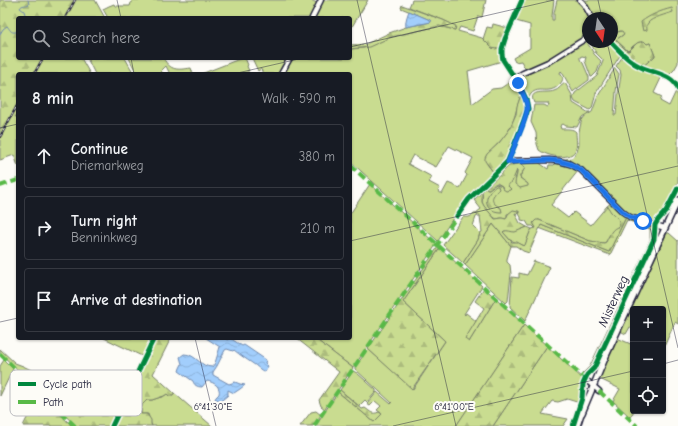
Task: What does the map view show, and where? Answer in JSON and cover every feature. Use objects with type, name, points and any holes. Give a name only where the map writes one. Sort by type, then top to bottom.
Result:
[{"type":"main road","name":"Misterweg","points":[[577,426],[592,385],[678,200]]},
{"type":"street","points":[[313,16],[321,0]]},
{"type":"street","points":[[457,216],[469,199],[508,162],[524,123],[528,109],[526,99],[503,60],[502,54],[505,39],[522,0]]},
{"type":"street","points":[[580,0],[589,12]]},
{"type":"street","points":[[515,78],[548,62],[582,41]]},
{"type":"street","points":[[617,48],[632,62],[666,76],[677,86],[678,89]]},
{"type":"street","points":[[282,72],[289,60]]},
{"type":"street","points":[[508,162],[549,160],[570,164],[581,170],[623,212],[630,217],[665,228]]},
{"type":"street","name":"Misterweg","points":[[573,426],[582,398],[582,387],[585,379],[594,368],[654,239],[655,225],[666,212],[678,188]]},
{"type":"street","points":[[139,370],[153,340]]},
{"type":"street","points":[[585,379],[599,391]]},
{"type":"street","points":[[112,426],[117,416]]},
{"type":"green space","points":[[0,0],[75,0],[66,16],[16,16],[16,60],[42,60],[35,72],[16,72],[16,108],[6,127],[0,128]]},
{"type":"green space","points":[[75,0],[95,0],[104,16],[66,16]]},
{"type":"green space","points":[[132,0],[311,0],[317,3],[310,16],[107,16],[103,9],[114,4],[115,6],[130,6]]},
{"type":"green space","points":[[322,0],[368,0],[352,27],[352,16],[314,16]]},
{"type":"green space","points":[[412,0],[486,0],[482,17],[478,16],[473,31],[460,27],[458,31],[482,38],[492,48],[502,45],[500,55],[502,61],[468,71],[472,104],[492,89],[501,88],[513,80],[521,95],[510,129],[486,156],[487,164],[494,173],[463,203],[438,241],[352,163],[352,72],[284,72],[290,60],[352,60],[352,49],[364,48],[391,37],[439,26],[455,30],[455,26],[409,7]],"holes":[[[449,146],[473,158],[465,173],[467,175],[460,188],[448,183],[442,194],[438,191],[440,188],[429,182],[432,177],[408,164],[413,155],[436,167]]]},
{"type":"green space","points":[[525,0],[554,0],[552,20],[554,20],[557,0],[577,0],[586,12],[582,12],[582,39],[552,57],[526,70],[521,61],[515,62],[513,58],[530,48],[530,25],[516,21]]},
{"type":"green space","points":[[582,0],[678,0],[678,63],[674,70],[668,76],[643,66],[655,56],[650,43],[647,44],[639,42],[628,51],[618,42],[618,39],[623,35],[621,31],[618,32],[618,12],[591,12]]},
{"type":"green space","points":[[402,5],[443,20],[456,26],[455,30],[439,26],[391,37],[369,47],[352,49],[352,45],[366,44],[406,27],[431,22],[430,20],[401,8]]},
{"type":"green space","points":[[672,8],[673,12],[652,19],[647,24],[647,30],[643,31],[641,22],[663,10]]},
{"type":"green space","points":[[493,24],[508,28],[502,45],[496,49],[492,48],[483,39],[487,27],[492,28]]},
{"type":"green space","points":[[622,31],[624,34],[618,38],[618,32]]},
{"type":"green space","points":[[644,41],[647,44],[650,43],[655,56],[643,66],[635,62],[618,46],[618,42],[627,51],[629,51],[637,43]]},
{"type":"green space","points":[[582,42],[582,48],[590,48],[601,61],[597,72],[591,77],[585,61],[586,57],[580,57],[589,80],[573,92],[561,71],[560,73],[563,80],[556,88],[534,91],[529,98],[529,103],[517,77]]},
{"type":"green space","points":[[593,48],[614,48],[621,54],[596,93],[592,108],[590,110],[575,102],[573,98],[575,93],[597,76],[603,60]]},
{"type":"green space","points":[[623,56],[662,76],[654,93],[662,97],[660,101],[669,106],[676,91],[678,97],[678,182],[663,211],[654,222],[630,215],[584,171],[559,160],[572,158],[577,152],[582,118],[582,120],[585,116],[592,112],[598,96],[615,68],[619,74],[614,115],[616,115],[621,75],[620,70],[616,66]]},
{"type":"green space","points":[[42,60],[82,60],[89,72],[35,72]]},
{"type":"green space","points":[[88,60],[126,60],[133,72],[94,72]]},
{"type":"green space","points":[[130,60],[164,60],[175,69],[191,68],[192,72],[169,72],[166,66],[161,71],[162,72],[136,72]]},
{"type":"green space","points":[[237,60],[246,60],[249,71],[247,72],[206,72]]},
{"type":"green space","points":[[253,60],[286,60],[280,72],[262,72],[261,69],[258,71]]},
{"type":"green space","points":[[565,83],[572,95],[573,103],[587,112],[590,112],[582,117],[577,127],[566,126],[563,124],[560,126],[561,129],[571,129],[576,132],[577,144],[575,151],[568,156],[552,156],[539,150],[536,133],[531,122],[534,105],[549,106],[548,103],[534,103],[533,95],[539,92],[551,92],[559,89]]},
{"type":"green space","points":[[521,95],[527,110],[506,160],[494,173],[485,161],[485,158],[509,130],[516,114]]},
{"type":"green space","points":[[16,108],[16,160],[14,155],[0,160],[0,128],[6,126]]},
{"type":"green space","points":[[538,162],[548,169],[549,165],[554,165],[556,163],[572,167],[578,171],[551,205],[568,218],[574,212],[591,225],[607,206],[617,217],[620,225],[609,236],[606,242],[590,241],[539,220],[536,228],[529,226],[526,221],[521,220],[519,211],[507,214],[507,218],[505,219],[497,219],[488,212],[482,202],[482,192],[486,188],[489,189],[496,184],[502,186],[502,188],[508,186],[517,170],[515,179],[528,184],[520,178],[525,168],[519,163]]},
{"type":"green space","points":[[519,163],[525,168],[520,178],[528,184],[528,186],[520,188],[515,184],[517,170],[512,182],[508,184],[511,189],[510,190],[506,191],[497,183],[488,189],[486,188],[509,166]]},
{"type":"green space","points":[[370,184],[436,245],[353,368],[317,340],[352,340],[352,211]]},
{"type":"green space","points":[[496,186],[498,186],[499,189],[492,200],[501,208],[502,212],[490,209],[487,202],[489,194]]},
{"type":"green space","points":[[482,192],[482,202],[495,219],[506,219],[508,214],[513,210],[518,211],[519,214],[515,213],[520,223],[527,227],[515,232],[503,232],[512,242],[517,242],[524,246],[532,229],[536,228],[533,223],[536,220],[590,241],[604,243],[614,228],[619,227],[618,218],[607,206],[611,203],[626,217],[609,252],[541,225],[529,253],[516,246],[511,246],[493,224],[465,265],[463,263],[482,232],[480,216],[476,213],[481,209],[474,200]]},
{"type":"green space","points":[[476,213],[478,216],[476,217],[473,226],[480,233],[478,240],[463,263],[443,245],[463,217],[469,217]]},
{"type":"green space","points":[[626,217],[652,226],[652,238],[593,366],[584,376],[582,374],[590,366],[647,246],[650,239],[650,229],[627,220],[610,255],[539,228],[541,225],[609,252]]},
{"type":"green space","points":[[493,224],[511,246],[507,259],[507,262],[510,265],[511,274],[508,301],[506,303],[465,265]]},
{"type":"green space","points":[[527,227],[532,229],[525,246],[510,240],[503,232],[507,230]]},
{"type":"green space","points":[[667,233],[669,233],[678,241],[678,324],[675,322],[666,342],[666,306],[632,306]]},
{"type":"green space","points":[[438,247],[440,248],[403,302],[445,341],[412,389],[368,349]]},
{"type":"green space","points":[[440,248],[482,286],[464,314],[465,315],[466,313],[476,321],[469,342],[496,298],[524,325],[456,426],[315,426],[338,392],[374,422],[381,413],[377,410],[381,406],[375,401],[370,406],[367,404],[377,392],[391,404],[392,403],[355,369],[368,349],[413,389],[445,341],[403,302]]},
{"type":"green space","points":[[534,261],[550,267],[525,321],[510,307],[512,277],[519,278],[519,273],[527,275]]},
{"type":"green space","points":[[484,288],[496,298],[469,342],[465,339],[484,308],[475,301]]},
{"type":"green space","points":[[630,310],[630,327],[626,334],[620,331]]},
{"type":"green space","points":[[524,325],[547,346],[493,426],[456,426]]},
{"type":"green space","points":[[617,338],[630,344],[630,414],[632,414],[630,417],[613,401],[620,389],[598,378]]},
{"type":"green space","points":[[108,340],[152,340],[144,357]]},
{"type":"green space","points":[[154,340],[170,340],[153,374],[174,393],[173,396],[169,396],[167,394],[152,400],[147,400],[142,405],[142,370],[140,370]]},
{"type":"green space","points":[[299,340],[317,340],[353,368],[325,409],[321,406],[319,400],[339,372]]},
{"type":"green space","points":[[547,346],[583,379],[580,403],[567,399],[558,402],[552,401],[542,414],[568,419],[563,426],[493,426]]},
{"type":"green space","points":[[0,349],[15,363],[31,370],[18,370],[0,353]]},
{"type":"green space","points":[[4,360],[13,369],[10,370],[10,375],[0,396],[0,366]]},
{"type":"green space","points":[[353,371],[376,390],[367,402],[365,400],[359,406],[340,390]]},
{"type":"green space","points":[[340,390],[362,409],[365,408],[372,413],[379,412],[382,414],[374,422],[338,392]]},
{"type":"green space","points":[[174,393],[212,426],[152,426],[148,414],[142,414],[142,405],[147,400],[152,400],[167,394],[173,396]]},
{"type":"green space","points":[[316,411],[321,415],[313,426],[300,426],[311,412]]},
{"type":"green space","points":[[142,414],[147,414],[151,420],[152,426],[113,426],[118,416],[142,416]]},
{"type":"green space","points":[[28,416],[62,416],[72,426],[23,426]]},
{"type":"green space","points":[[66,416],[116,416],[111,426],[76,426]]},
{"type":"water","points":[[409,11],[430,20],[431,22],[406,27]]},
{"type":"water","points":[[209,340],[233,340],[242,346],[244,345],[266,360],[265,363],[268,366],[265,372],[234,350],[225,350],[213,372],[213,375],[229,384],[235,382],[245,385],[234,393],[228,390],[228,395],[222,400],[215,399],[219,394],[219,389],[212,382],[207,381],[202,387],[197,386],[193,381],[179,371],[182,364],[180,357],[184,354],[192,356],[204,365],[212,367],[215,363],[220,347]]},
{"type":"waterway","points":[[25,16],[24,11],[20,8],[29,4],[28,0]]},
{"type":"waterway","points":[[0,34],[7,26],[12,32],[16,32]]},
{"type":"railway","points":[[66,16],[75,0]]},
{"type":"railway","points":[[35,72],[42,60]]},
{"type":"railway","points":[[0,137],[16,108]]},
{"type":"marked path","points":[[352,167],[585,379]]},
{"type":"marked path","points":[[0,186],[16,181]]},
{"type":"marked path","points":[[314,426],[457,216]]},
{"type":"marked path","points":[[0,354],[17,370]]},
{"type":"marked path","points":[[599,391],[637,426]]},
{"type":"marked path","points":[[65,416],[75,426]]},
{"type":"cycle path","points":[[457,216],[469,199],[508,161],[528,109],[526,99],[518,83],[503,60],[502,54],[505,39],[522,0]]},
{"type":"cycle path","points":[[617,48],[635,64],[662,74],[672,80],[678,89]]},
{"type":"cycle path","points":[[573,426],[582,398],[583,384],[587,375],[594,368],[654,239],[655,225],[666,211],[678,188]]},
{"type":"cycle path","points":[[139,370],[153,340]]},
{"type":"cycle path","points":[[112,426],[117,416]]},
{"type":"route","points":[[518,83],[526,99],[528,109],[524,123],[508,162],[549,160],[570,164],[581,170],[623,212],[630,217],[643,221]]}]
